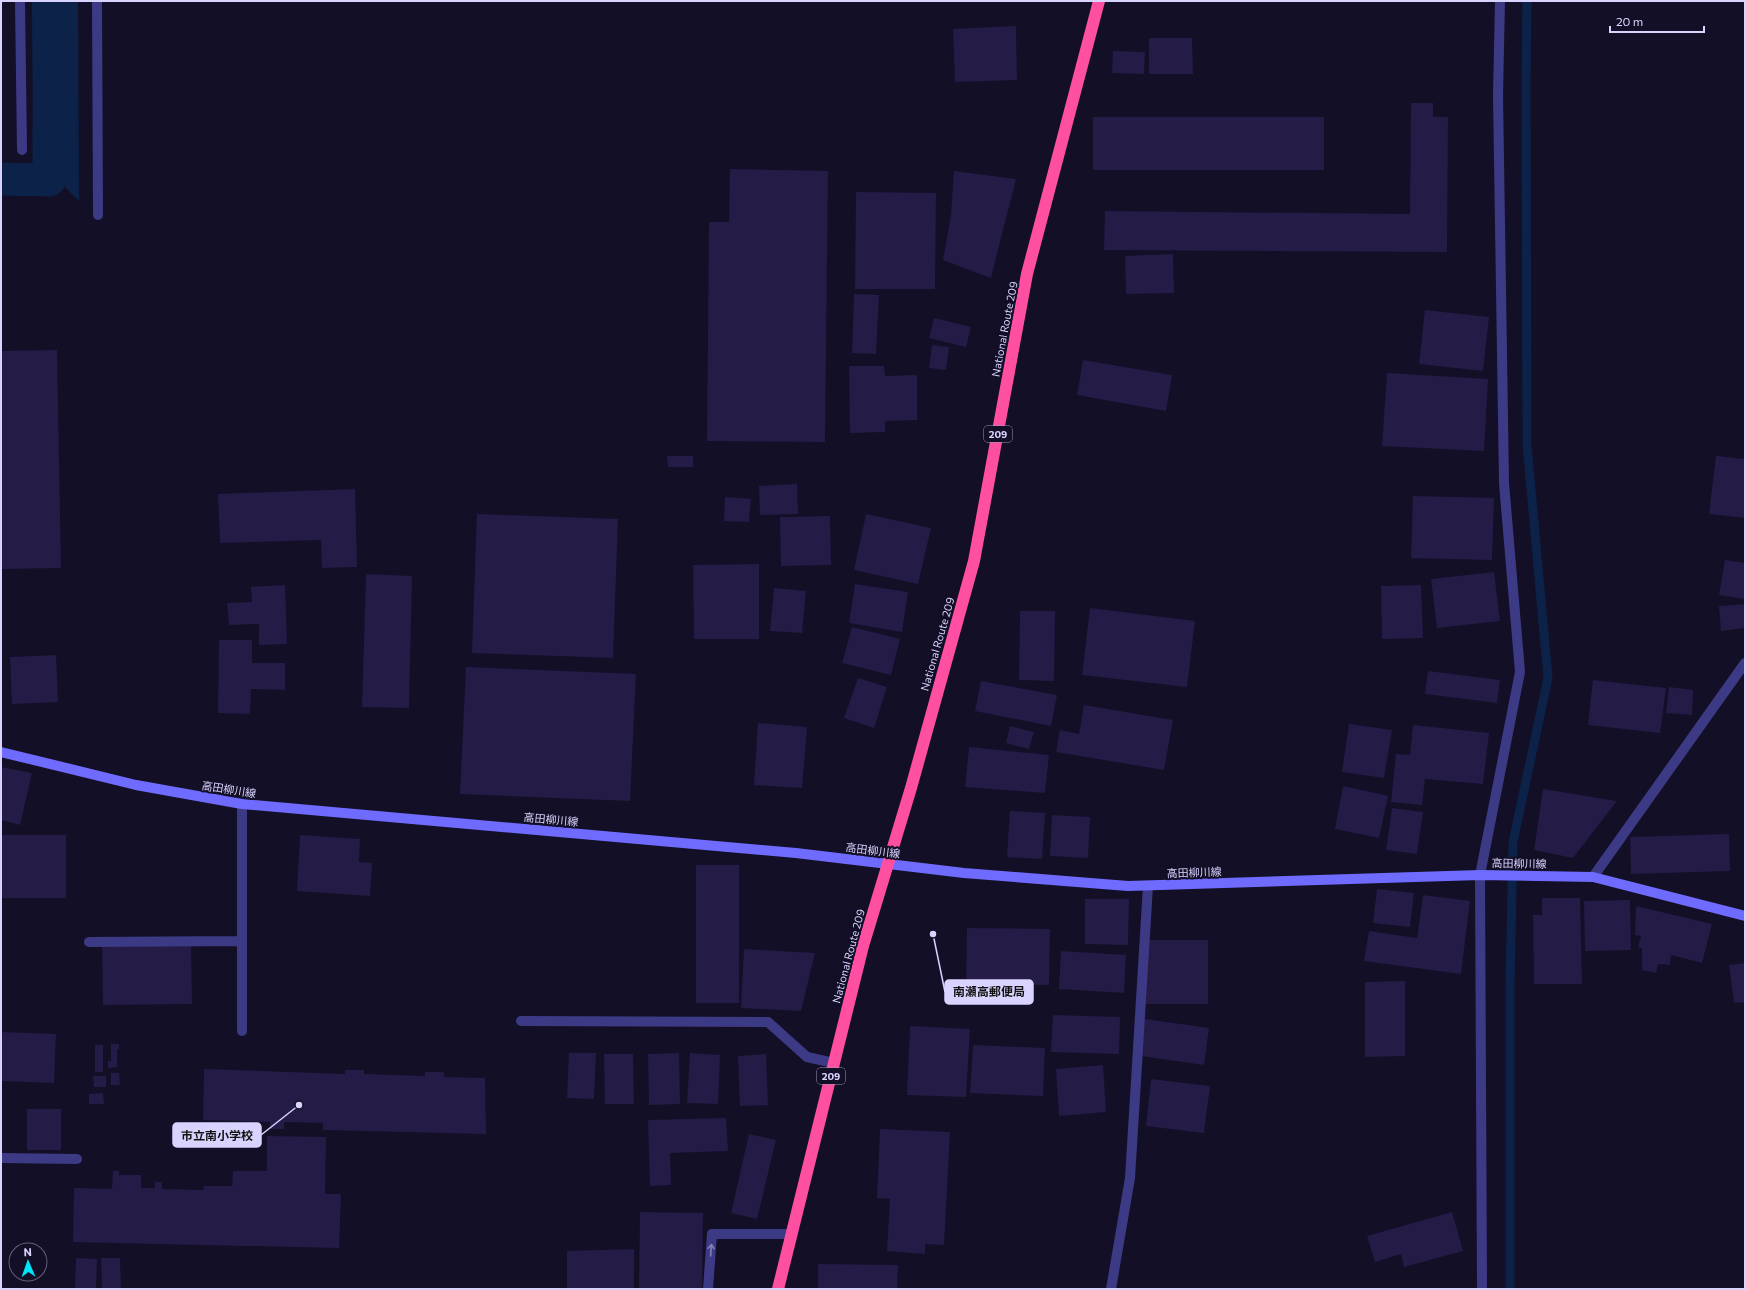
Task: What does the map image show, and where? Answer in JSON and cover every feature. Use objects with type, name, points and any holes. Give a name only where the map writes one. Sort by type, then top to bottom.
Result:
[{"type":"highway","name":"National Route 209","points":[[778,1289],[863,946],[911,788],[974,561],[1027,274],[1099,1]]},
{"type":"main road","name":"高田柳川線","points":[[1,752],[136,785],[242,804],[772,851],[964,873],[1128,886],[1480,875],[1593,877],[1745,916]]},
{"type":"street","points":[[20,1],[22,150]]},
{"type":"street","points":[[97,1],[98,215]]},
{"type":"street","points":[[1482,1289],[1480,875],[1520,672],[1504,483],[1498,96],[1500,1]]},
{"type":"street","points":[[1593,877],[1745,663]]},
{"type":"street","points":[[242,804],[242,1032]]},
{"type":"street","points":[[1111,1289],[1130,1178],[1148,886]]},
{"type":"street","points":[[89,942],[242,941]]},
{"type":"street","points":[[521,1021],[768,1022],[807,1057],[834,1063]]},
{"type":"street","points":[[1,1158],[77,1159]]},
{"type":"street","points":[[708,1289],[712,1234],[792,1234]]},
{"type":"water","points":[[32,1],[78,1],[79,201],[33,156]]},
{"type":"building","points":[[1016,26],[1017,80],[955,82],[953,29]]},
{"type":"building","points":[[1149,38],[1192,38],[1193,74],[1149,74]]},
{"type":"building","points":[[1113,51],[1145,52],[1144,74],[1112,73]]},
{"type":"building","points":[[1411,103],[1433,103],[1433,117],[1448,117],[1447,252],[1104,250],[1105,211],[1410,214]]},
{"type":"building","points":[[1093,117],[1324,117],[1324,170],[1093,170]]},
{"type":"building","points":[[730,169],[828,171],[825,442],[707,441],[709,222],[729,222]]},
{"type":"building","points":[[954,171],[1016,179],[991,278],[943,260],[951,215]]},
{"type":"building","points":[[856,192],[936,193],[935,289],[855,289]]},
{"type":"building","points":[[1173,254],[1174,293],[1126,294],[1125,256]]},
{"type":"building","points":[[854,294],[879,295],[876,354],[852,353]]},
{"type":"building","points":[[1425,310],[1489,317],[1483,371],[1419,364]]},
{"type":"building","points":[[934,318],[971,327],[966,347],[929,338]]},
{"type":"building","points":[[932,345],[949,347],[946,370],[929,368]]},
{"type":"building","points":[[57,350],[61,568],[1,569],[1,351]]},
{"type":"building","points":[[1083,360],[1172,375],[1166,411],[1077,395]]},
{"type":"building","points":[[849,366],[884,366],[885,376],[917,375],[917,420],[885,421],[885,432],[850,433]]},
{"type":"building","points":[[1387,373],[1488,379],[1484,451],[1382,446]]},
{"type":"building","points":[[667,456],[693,456],[693,467],[668,467]]},
{"type":"building","points":[[1716,456],[1745,459],[1745,518],[1709,514]]},
{"type":"building","points":[[797,484],[798,514],[760,515],[759,486]]},
{"type":"building","points":[[355,489],[357,567],[322,568],[321,540],[220,543],[218,494]]},
{"type":"building","points":[[1413,496],[1494,498],[1492,560],[1411,558]]},
{"type":"building","points":[[725,497],[751,499],[749,522],[724,521]]},
{"type":"building","points":[[477,514],[618,519],[613,658],[472,653]]},
{"type":"building","points":[[866,514],[931,528],[918,584],[854,570]]},
{"type":"building","points":[[830,516],[831,565],[781,566],[780,517]]},
{"type":"building","points":[[1725,560],[1745,563],[1745,599],[1719,595]]},
{"type":"building","points":[[759,564],[759,639],[694,639],[693,565]]},
{"type":"building","points":[[1494,572],[1500,621],[1437,628],[1431,579]]},
{"type":"building","points":[[366,574],[412,576],[409,708],[362,707]]},
{"type":"building","points":[[855,584],[908,592],[902,632],[849,623]]},
{"type":"building","points":[[285,585],[287,644],[259,645],[259,624],[229,625],[227,603],[252,602],[251,587]]},
{"type":"building","points":[[1421,585],[1423,638],[1382,639],[1381,586]]},
{"type":"building","points":[[774,588],[806,591],[802,633],[770,631]]},
{"type":"building","points":[[1745,604],[1745,628],[1721,631],[1719,606]]},
{"type":"building","points":[[1090,608],[1195,621],[1187,687],[1082,675]]},
{"type":"building","points":[[1020,611],[1055,611],[1054,681],[1019,680]]},
{"type":"building","points":[[852,627],[900,639],[891,675],[842,663]]},
{"type":"building","points":[[219,640],[252,640],[252,663],[285,663],[285,690],[251,689],[250,714],[218,713]]},
{"type":"building","points":[[56,655],[58,702],[12,704],[10,657]]},
{"type":"building","points":[[466,667],[636,674],[630,801],[460,794]]},
{"type":"building","points":[[1428,671],[1500,680],[1497,703],[1425,694]]},
{"type":"building","points":[[858,678],[887,687],[874,728],[844,718]]},
{"type":"building","points":[[1593,680],[1666,688],[1660,733],[1588,725]]},
{"type":"building","points":[[981,681],[1057,695],[1051,726],[975,711]]},
{"type":"building","points":[[1669,687],[1693,690],[1692,715],[1666,713]]},
{"type":"building","points":[[1084,705],[1173,720],[1164,770],[1056,752],[1060,730],[1079,734]]},
{"type":"building","points":[[758,723],[807,727],[802,788],[754,785]]},
{"type":"building","points":[[1349,724],[1392,730],[1384,778],[1342,772]]},
{"type":"building","points":[[1413,725],[1489,733],[1483,784],[1425,779],[1422,805],[1391,802],[1396,754],[1410,755]]},
{"type":"building","points":[[1010,726],[1034,732],[1029,749],[1006,743]]},
{"type":"building","points":[[969,747],[1049,755],[1045,793],[965,787]]},
{"type":"building","points":[[1,767],[32,773],[20,825],[1,820]]},
{"type":"building","points":[[1343,786],[1388,796],[1379,838],[1335,829]]},
{"type":"building","points":[[1543,789],[1617,801],[1573,858],[1534,850]]},
{"type":"building","points":[[1392,808],[1423,812],[1417,854],[1386,850]]},
{"type":"building","points":[[1010,811],[1045,813],[1042,859],[1007,857]]},
{"type":"building","points":[[1052,815],[1090,817],[1088,858],[1050,856]]},
{"type":"building","points":[[1729,834],[1730,871],[1631,874],[1630,837]]},
{"type":"building","points":[[1,835],[66,835],[66,898],[1,898]]},
{"type":"building","points":[[300,835],[360,839],[359,862],[372,863],[370,896],[297,891]]},
{"type":"building","points":[[696,865],[739,865],[739,1003],[696,1003]]},
{"type":"building","points":[[1377,889],[1414,893],[1410,927],[1373,923]]},
{"type":"building","points":[[1423,895],[1470,901],[1461,974],[1364,961],[1369,931],[1417,938]]},
{"type":"building","points":[[1542,898],[1580,898],[1582,984],[1534,984],[1533,915],[1542,915]]},
{"type":"building","points":[[1085,899],[1129,899],[1128,945],[1085,944]]},
{"type":"building","points":[[1630,900],[1631,950],[1585,951],[1584,901]]},
{"type":"building","points":[[1636,906],[1712,924],[1702,963],[1671,955],[1670,965],[1658,964],[1656,973],[1642,970],[1642,948],[1638,947],[1641,936],[1635,935]]},
{"type":"building","points":[[967,928],[1050,929],[1049,985],[966,984]]},
{"type":"building","points":[[1144,940],[1208,940],[1208,1004],[1144,1004]]},
{"type":"building","points":[[102,944],[191,944],[192,1004],[103,1005]]},
{"type":"building","points":[[744,949],[815,953],[801,1011],[741,1008]]},
{"type":"building","points":[[1061,951],[1126,955],[1124,993],[1059,989]]},
{"type":"building","points":[[1745,963],[1745,1002],[1734,1003],[1729,965]]},
{"type":"building","points":[[1405,981],[1405,1056],[1365,1057],[1365,982]]},
{"type":"building","points":[[1053,1015],[1120,1017],[1119,1054],[1051,1052]]},
{"type":"building","points":[[1138,1018],[1209,1028],[1204,1065],[1133,1055]]},
{"type":"building","points":[[910,1026],[970,1029],[966,1097],[907,1095]]},
{"type":"building","points":[[1,1032],[56,1034],[54,1083],[1,1081]]},
{"type":"building","points":[[111,1044],[119,1044],[119,1049],[117,1049],[117,1067],[108,1068],[108,1061],[111,1061]]},
{"type":"building","points":[[95,1045],[103,1045],[103,1072],[95,1072]]},
{"type":"building","points":[[973,1045],[1045,1048],[1043,1096],[970,1093]]},
{"type":"building","points":[[569,1053],[596,1053],[594,1099],[567,1098]]},
{"type":"building","points":[[679,1053],[680,1104],[649,1105],[648,1054]]},
{"type":"building","points":[[690,1053],[720,1055],[718,1104],[687,1103]]},
{"type":"building","points":[[604,1054],[633,1054],[634,1104],[605,1104]]},
{"type":"building","points":[[766,1054],[768,1105],[740,1106],[738,1056]]},
{"type":"building","points":[[1103,1065],[1106,1112],[1059,1116],[1056,1069]]},
{"type":"building","points":[[204,1069],[345,1074],[345,1070],[364,1070],[364,1074],[425,1076],[425,1072],[444,1072],[444,1077],[485,1078],[486,1134],[323,1130],[323,1123],[284,1122],[284,1129],[270,1129],[270,1122],[203,1120]]},
{"type":"building","points":[[111,1073],[119,1073],[120,1085],[111,1085]]},
{"type":"building","points":[[93,1076],[106,1076],[106,1087],[94,1087]]},
{"type":"building","points":[[1151,1079],[1210,1086],[1204,1133],[1146,1126]]},
{"type":"building","points":[[103,1093],[104,1104],[89,1104],[89,1094]]},
{"type":"building","points":[[27,1109],[61,1109],[61,1150],[27,1150]]},
{"type":"building","points":[[726,1118],[728,1151],[670,1153],[671,1185],[650,1186],[648,1120]]},
{"type":"building","points":[[880,1129],[950,1132],[944,1245],[925,1244],[925,1254],[887,1251],[890,1199],[877,1198]]},
{"type":"building","points":[[749,1134],[776,1140],[757,1219],[731,1213]]},
{"type":"building","points":[[267,1136],[326,1137],[325,1194],[341,1194],[339,1248],[73,1242],[74,1188],[112,1189],[113,1171],[119,1171],[119,1175],[141,1175],[141,1188],[155,1188],[155,1182],[162,1182],[162,1189],[203,1190],[204,1186],[232,1186],[233,1171],[267,1171]]},
{"type":"building","points":[[640,1212],[703,1213],[702,1289],[639,1289]]},
{"type":"building","points":[[1452,1212],[1463,1251],[1404,1267],[1401,1254],[1375,1262],[1367,1236]]},
{"type":"building","points":[[634,1249],[634,1289],[567,1289],[567,1251]]},
{"type":"building","points":[[76,1258],[97,1259],[96,1289],[75,1289]]},
{"type":"building","points":[[101,1258],[120,1258],[121,1289],[102,1289]]},
{"type":"building","points":[[818,1264],[898,1265],[897,1289],[818,1289]]},
{"type":"waterway","points":[[1510,1289],[1510,984],[1513,842],[1548,678],[1527,445],[1527,1]]},
{"type":"waterway","points":[[1,179],[49,180],[49,127]]},
{"type":"place","name":"南瀬高郵便局","points":[[933,934]]},
{"type":"place","name":"市立南小学校","points":[[299,1105]]}]
